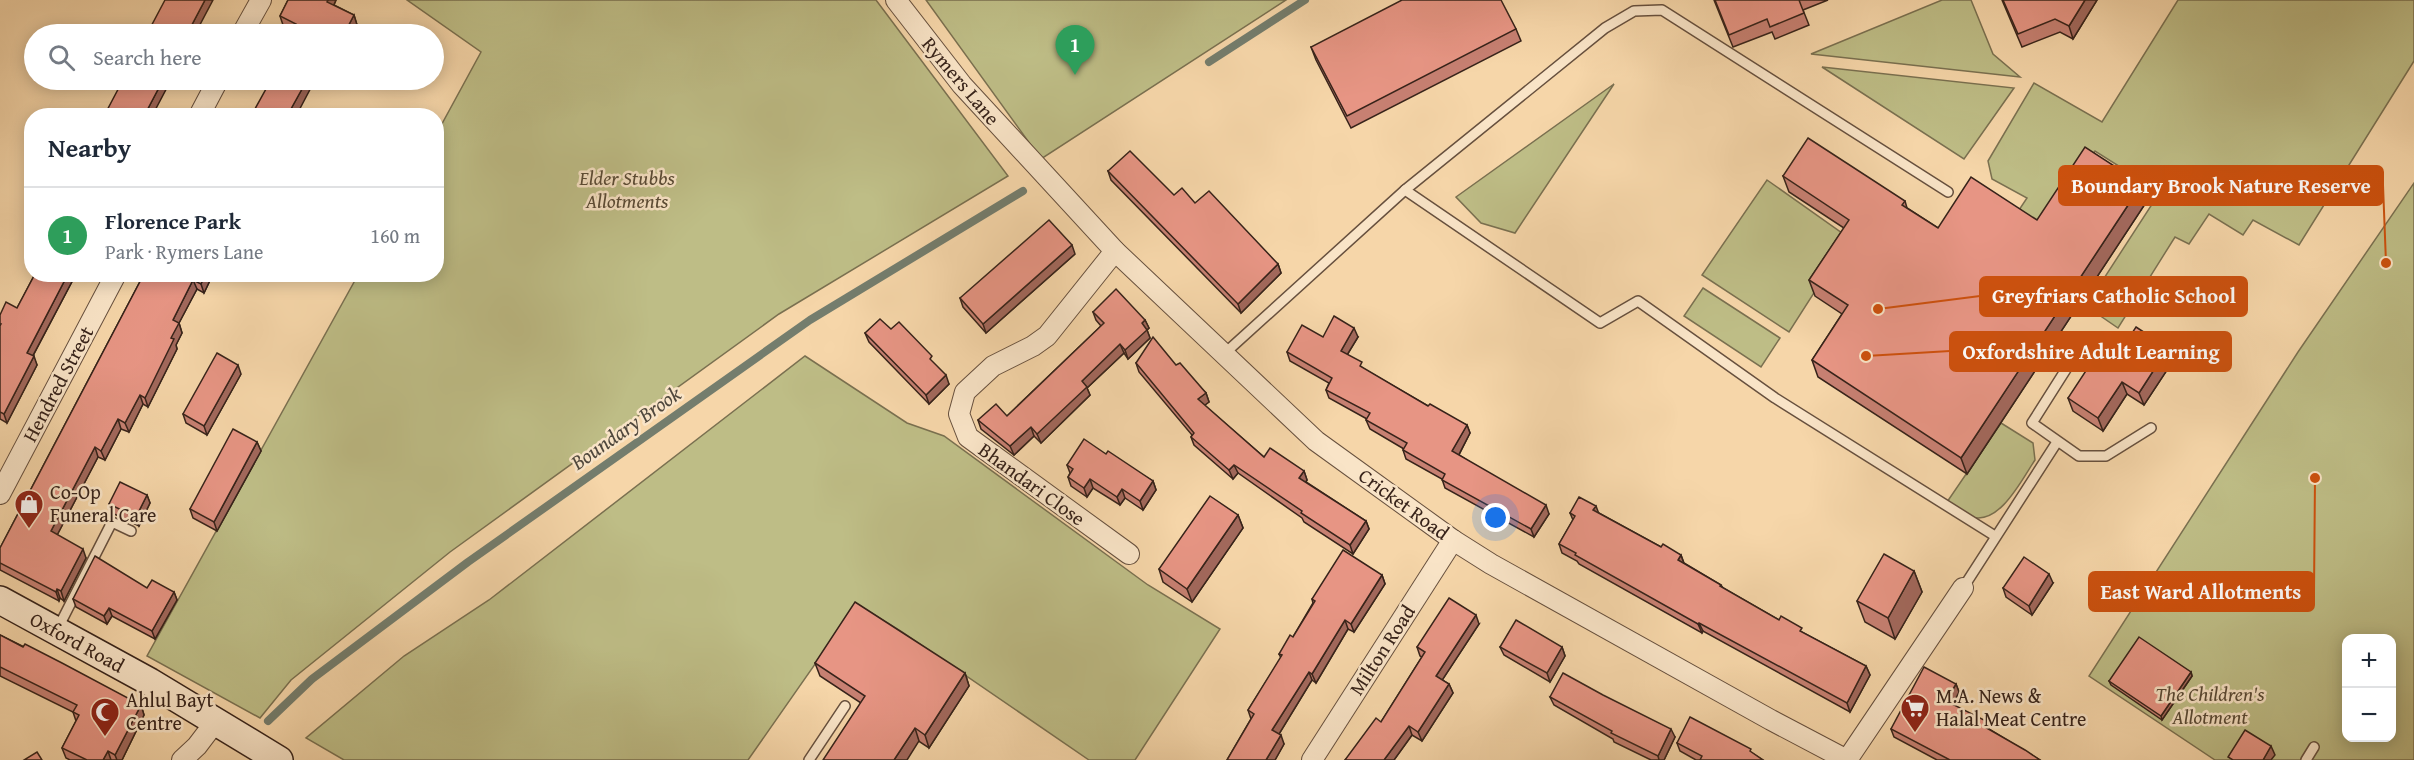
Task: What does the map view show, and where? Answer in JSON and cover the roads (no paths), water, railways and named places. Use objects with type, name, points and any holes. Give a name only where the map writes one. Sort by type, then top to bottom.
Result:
[{"type":"main road","name":"Oxford Road","points":[[0,600],[216,721],[271,758]]},
{"type":"street","points":[[248,24],[261,0]]},
{"type":"street","name":"Rymers Lane","points":[[896,0],[962,85],[1029,159]]},
{"type":"street","points":[[204,108],[214,90]]},
{"type":"street","name":"Cricket Road","points":[[1029,159],[1115,251],[1316,441],[1453,540],[1491,564],[1847,760]]},
{"type":"street","name":"Bhandari Close","points":[[1115,251],[1047,336],[1033,346],[993,366],[965,392],[959,414],[968,437],[1129,554]]},
{"type":"street","name":"Hendred Street","points":[[0,494],[112,282]]},
{"type":"street","name":"Milton Road","points":[[1312,760],[1453,540]]},
{"type":"street","points":[[1847,760],[1963,588]]},
{"type":"street","points":[[182,760],[198,746],[216,721]]},
{"type":"lane","points":[[1224,354],[1406,189],[1605,28],[1634,11],[1662,10],[1948,192]]},
{"type":"lane","points":[[1406,189],[1600,323],[1638,301],[1775,398],[1995,536]]},
{"type":"lane","points":[[2070,363],[2032,423],[2079,456],[2106,456],[2151,428]]},
{"type":"lane","points":[[1963,588],[2057,442]]},
{"type":"lane","points":[[57,630],[112,522],[131,531]]},
{"type":"lane","points":[[809,760],[845,706]]},
{"type":"lane","points":[[2306,760],[2314,747]]},
{"type":"waterway","name":"Boundary Brook","points":[[1209,62],[1305,0]]},
{"type":"waterway","name":"Boundary Brook","points":[[268,721],[312,679],[468,562],[810,320],[1023,191]]},
{"type":"place","name":"Florence Park","points":[[1075,75]]},
{"type":"place","name":"Boundary Brook Nature Reserve","points":[[2386,263]]},
{"type":"place","name":"Greyfriars Catholic School","points":[[1878,309]]},
{"type":"place","name":"Oxfordshire Adult Learning","points":[[1866,356]]},
{"type":"place","name":"East Ward Allotments","points":[[2315,478]]},
{"type":"place","name":"Co-Op Funeral Care","points":[[29,530]]},
{"type":"place","name":"M.A. News & Halal Meat Centre","points":[[1915,734]]},
{"type":"place","name":"Ahlul Bayt Centre","points":[[105,738]]},
{"type":"park label","name":"Elder Stubbs Allotments","points":[[627,190]]},
{"type":"park label","name":"The Children's Allotment","points":[[2210,706]]}]
